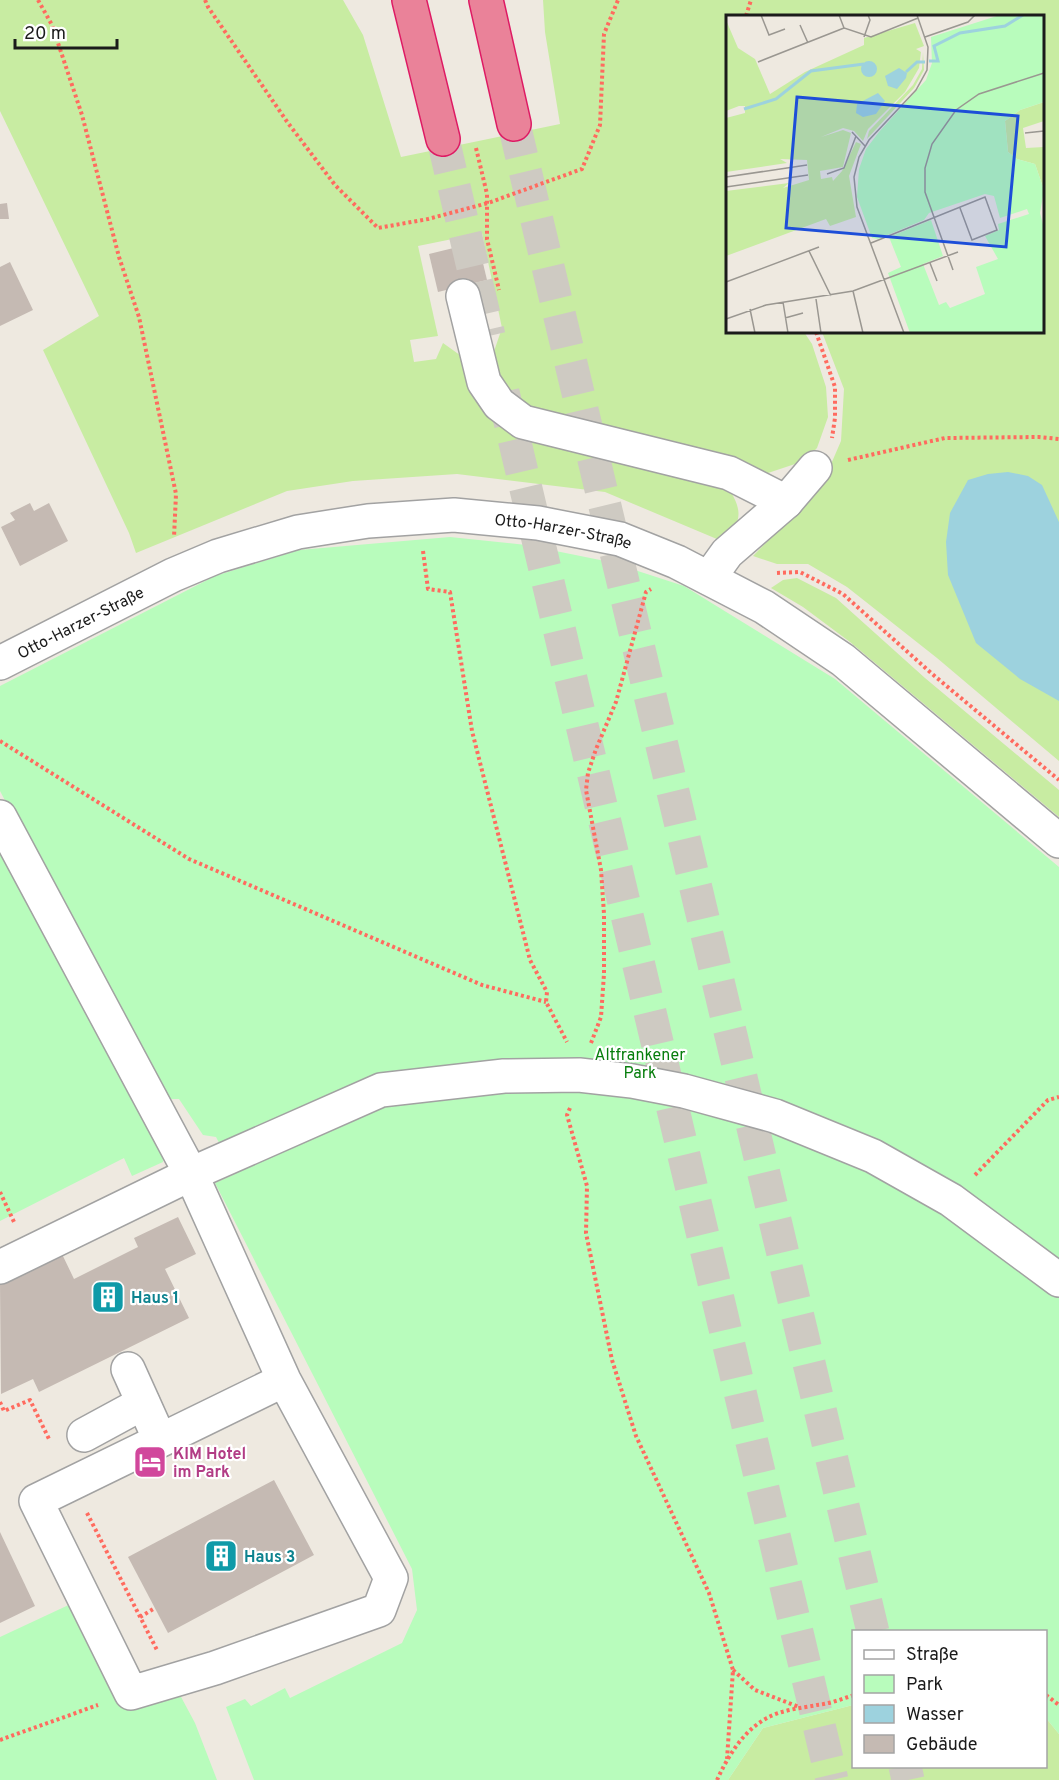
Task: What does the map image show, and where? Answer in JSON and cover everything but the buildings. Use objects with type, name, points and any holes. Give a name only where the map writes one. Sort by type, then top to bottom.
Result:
[{"type":"highway","points":[[410,0],[443,139]]},
{"type":"highway","points":[[486,0],[514,124]]},
{"type":"street","points":[[463,296],[484,382],[499,404],[523,422],[729,473],[786,502]]},
{"type":"street","points":[[710,578],[727,553],[786,502],[815,468]]},
{"type":"street","name":"Otto-Harzer-Straße","points":[[0,663],[173,575],[218,556],[298,532],[368,521],[454,515],[538,523],[620,539],[677,562],[764,607],[843,660],[1059,841]]},
{"type":"street","points":[[0,818],[190,1174],[284,1380],[391,1578],[379,1610],[215,1668],[131,1693],[36,1501],[284,1380]]},
{"type":"street","points":[[0,1267],[190,1174],[381,1090],[504,1076],[584,1061],[632,1081],[775,1116],[873,1156],[951,1200],[1059,1280]]},
{"type":"street","points":[[128,1369],[160,1440]]},
{"type":"street","points":[[84,1435],[143,1404]]},
{"type":"path","points":[[38,0],[52,26],[82,115],[119,257],[139,318],[176,494],[173,575]]},
{"type":"path","points":[[746,15],[751,0]]},
{"type":"path","points":[[475,144],[488,194],[487,239]]},
{"type":"path","points":[[815,468],[831,442],[835,418],[835,387],[816,333]]},
{"type":"path","points":[[815,468],[945,438],[1039,437],[1059,439]]},
{"type":"path","points":[[417,517],[428,589],[450,592],[472,731],[530,960],[547,992],[546,1002],[567,1042]]},
{"type":"path","points":[[677,562],[670,580],[646,592],[616,702],[588,773],[586,790],[601,870],[604,974],[601,1017],[567,1115],[587,1186],[586,1233],[612,1360],[636,1436],[709,1593],[733,1670],[727,1759]]},
{"type":"path","points":[[0,741],[189,859],[482,985],[546,1002]]},
{"type":"path","points":[[951,1200],[1048,1100],[1059,1097]]},
{"type":"path","points":[[0,1402],[4,1411],[30,1400],[173,1680]]},
{"type":"path","points":[[140,1617],[155,1608]]},
{"type":"path","points":[[733,1670],[755,1690],[800,1707]]},
{"type":"path","points":[[0,1740],[131,1693]]},
{"type":"path","points":[[717,1780],[727,1759],[749,1731],[767,1717],[852,1696]]},
{"type":"path","points":[[1047,1696],[1059,1705]]},
{"type":"green space","points":[[0,0],[343,0],[363,35],[401,157],[560,124],[545,32],[543,0],[1059,0],[1059,761],[937,658],[847,587],[808,564],[777,564],[753,556],[815,493],[825,478],[841,441],[844,389],[822,333],[1044,333],[1044,15],[726,15],[726,333],[805,333],[812,344],[826,387],[828,417],[817,448],[804,461],[762,475],[736,466],[632,442],[529,413],[504,391],[491,360],[502,328],[482,233],[418,246],[438,336],[410,340],[414,362],[436,359],[443,343],[464,358],[473,371],[481,393],[492,411],[521,433],[726,484],[738,507],[738,520],[724,542],[605,492],[457,474],[353,481],[287,491],[136,553],[129,533],[43,350],[99,316],[0,111]]},
{"type":"green space","name":"Altfrankener Park","points":[[450,537],[526,545],[610,562],[684,586],[835,679],[1059,867],[1059,1734],[1047,1719],[1047,1630],[852,1630],[852,1705],[763,1728],[728,1780],[254,1780],[226,1707],[245,1699],[251,1706],[285,1688],[290,1698],[402,1643],[417,1610],[412,1569],[215,1183],[235,1174],[216,1137],[203,1135],[179,1099],[163,1099],[0,791],[0,686],[215,576],[299,550]]},
{"type":"green space","points":[[797,578],[836,598],[925,678],[1059,790],[1059,817],[850,642],[803,607],[771,588],[783,580]]},
{"type":"green space","points":[[0,838],[162,1149],[163,1162],[132,1176],[124,1158],[0,1221]]},
{"type":"green space","points":[[75,1602],[131,1710],[180,1695],[195,1723],[217,1780],[0,1780],[0,1637]]},
{"type":"green space","points":[[852,1705],[852,1768],[1047,1768],[1047,1719],[1059,1734],[1059,1780],[728,1780],[763,1728]]},
{"type":"water","points":[[1008,472],[1028,476],[1042,485],[1059,522],[1059,701],[1020,679],[976,643],[948,575],[946,542],[950,513],[968,480],[988,474]]},
{"type":"tunnel","points":[[514,124],[873,1630]]},
{"type":"tunnel","points":[[443,139],[489,336]]},
{"type":"tunnel","points":[[503,392],[832,1780]]},
{"type":"tunnel","points":[[905,1768],[908,1780]]},
{"type":"place","name":"Haus 1","points":[[108,1297]]},
{"type":"place","name":"KIM Hotel im Park","points":[[150,1462]]},
{"type":"place","name":"Haus 3","points":[[221,1556]]}]
